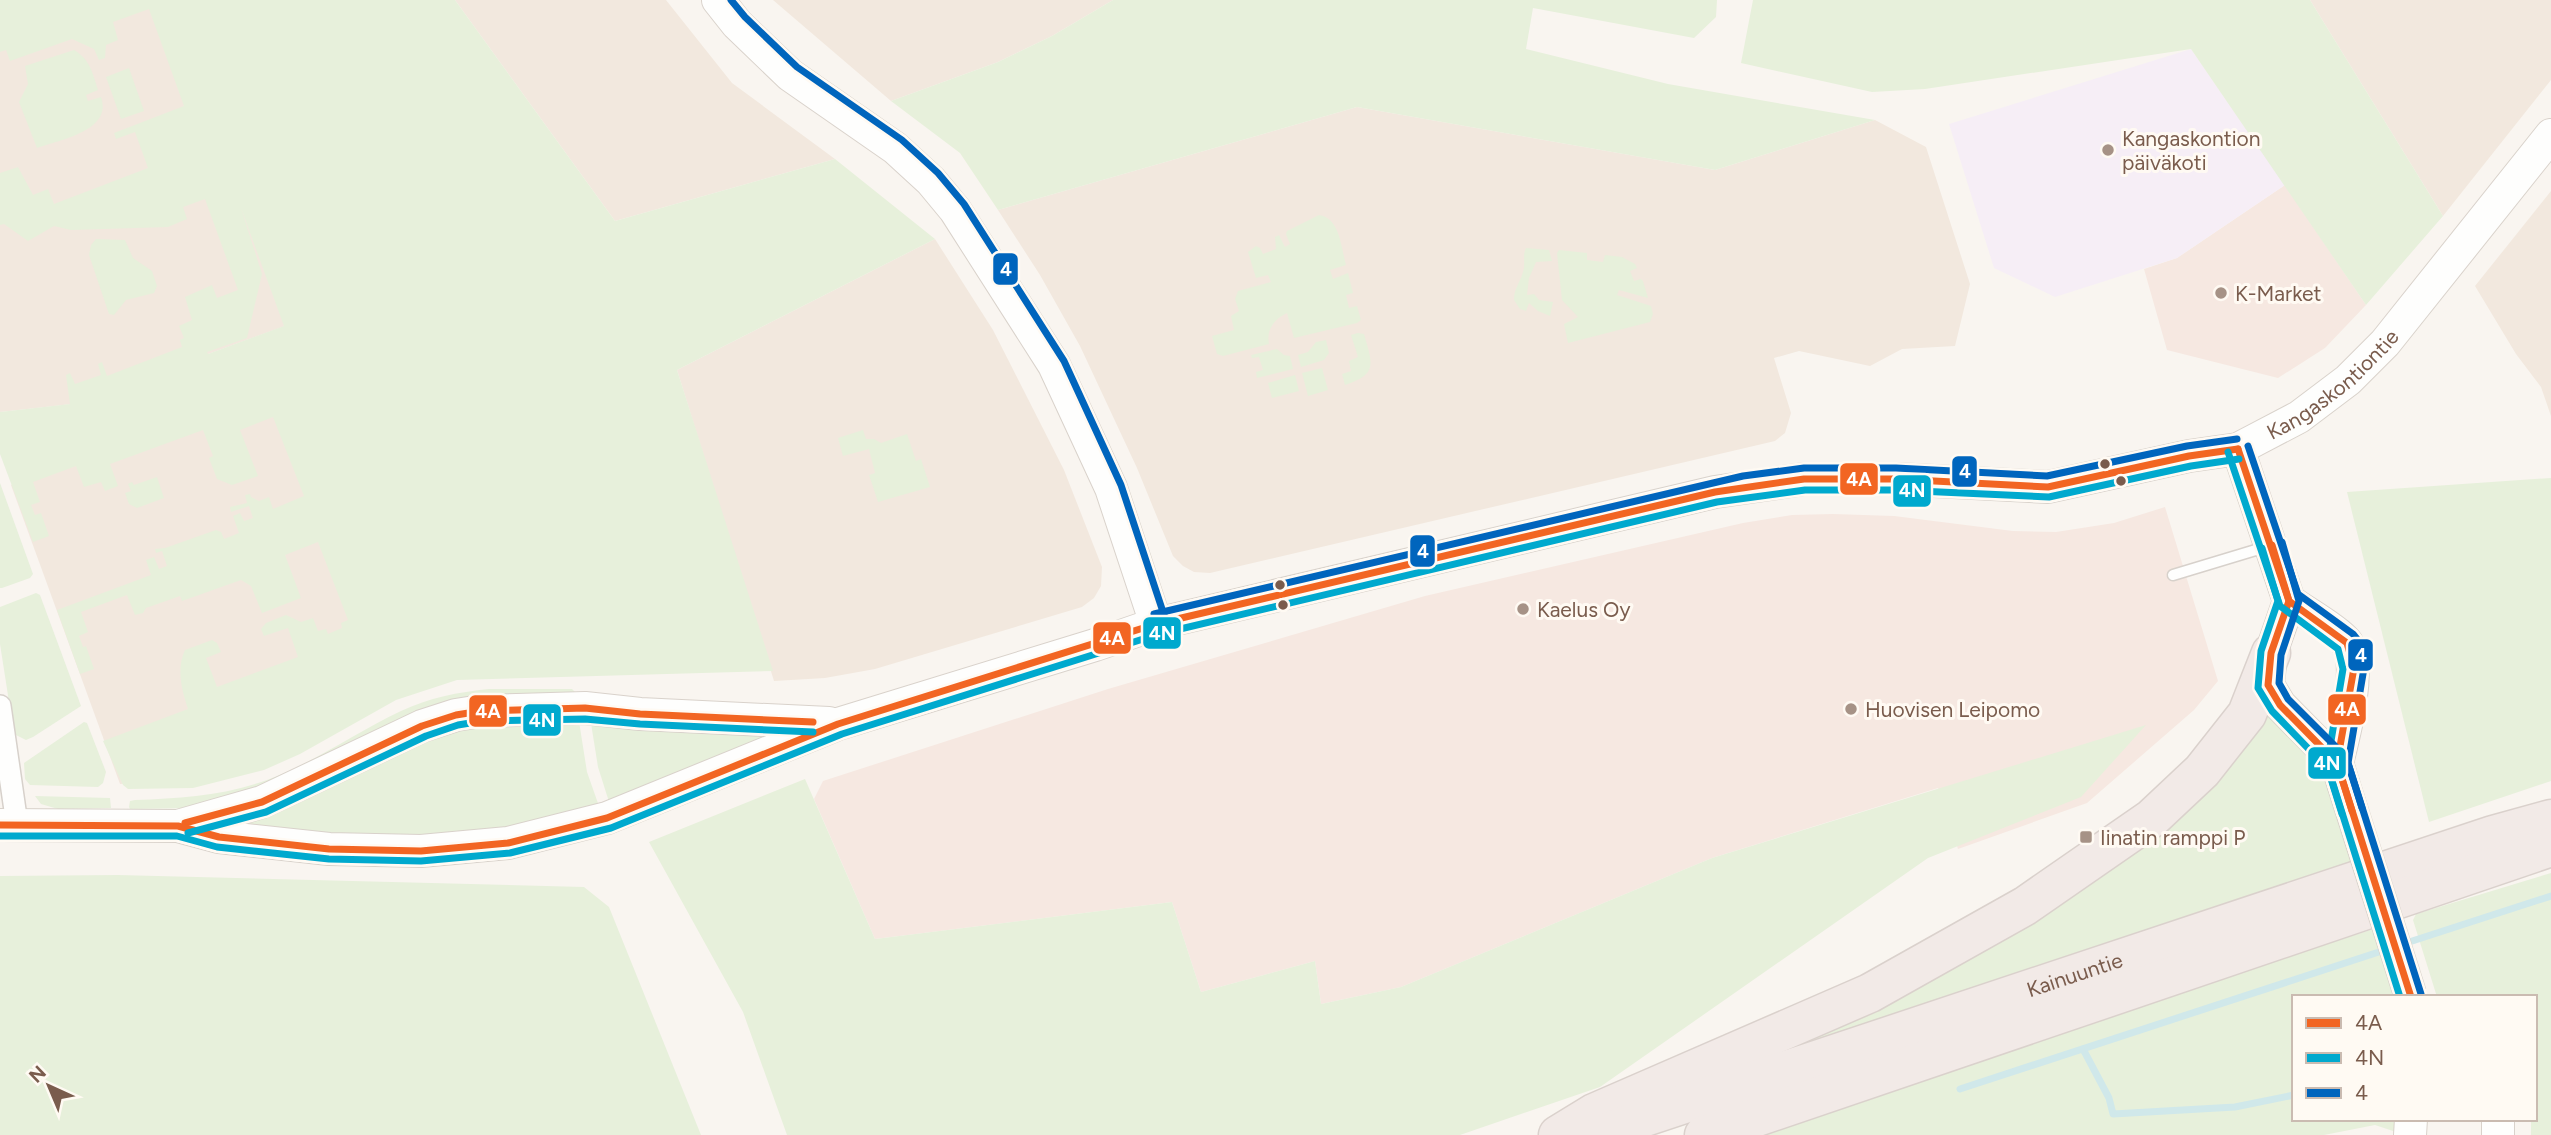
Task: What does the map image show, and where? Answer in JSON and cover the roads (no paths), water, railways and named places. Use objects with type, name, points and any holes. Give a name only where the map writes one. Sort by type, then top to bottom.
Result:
[{"type":"highway","points":[[1558,1135],[1594,1113],[1870,993],[2025,906],[2152,818],[2202,771],[2247,714],[2271,653]]},
{"type":"highway","name":"Kainuuntie","points":[[1601,1135],[1642,1118],[2493,835],[2551,819]]},
{"type":"highway","name":"Kainuuntie","points":[[1704,1135],[2551,847]]},
{"type":"street","points":[[718,0],[737,24],[789,75],[895,148],[931,181],[956,210],[1054,365],[1111,488],[1156,624]]},
{"type":"street","name":"Kangaskontiontie","points":[[9,824],[178,826],[219,837],[329,849],[421,851],[508,843],[607,818],[838,724],[1156,624],[1744,486],[1804,479],[1896,479],[2048,487],[2189,456],[2238,449],[2299,416],[2358,371],[2385,343],[2551,135]]},
{"type":"street","points":[[2238,449],[2289,601],[2271,653],[2268,685],[2280,705],[2340,773]]},
{"type":"street","points":[[2289,601],[2347,643],[2354,668],[2340,773],[2410,995]]},
{"type":"street","points":[[2271,653],[2294,629],[2311,625],[2328,628]]},
{"type":"street","points":[[0,706],[9,824]]},
{"type":"street","name":"Kangaskontiontie","points":[[178,826],[262,802],[422,726],[456,715],[481,711],[585,708],[640,714],[838,724]]},
{"type":"lane","points":[[2173,575],[2272,546]]},
{"type":"waterway","points":[[2403,944],[2551,896]]},
{"type":"waterway","points":[[1960,1089],[2388,949]]},
{"type":"waterway","points":[[2083,1049],[2109,1098],[2113,1114],[2235,1107],[2292,1095]]},
{"type":"place","name":"Kangaskontion päiväkoti","points":[[2108,150]]},
{"type":"place","name":"K-Market","points":[[2221,293]]},
{"type":"place","name":"Kaelus Oy","points":[[1523,609]]},
{"type":"place","name":"Huovisen Leipomo","points":[[1851,709]]},
{"type":"place","name":"Iinatin ramppi P","points":[[2086,837]]}]
